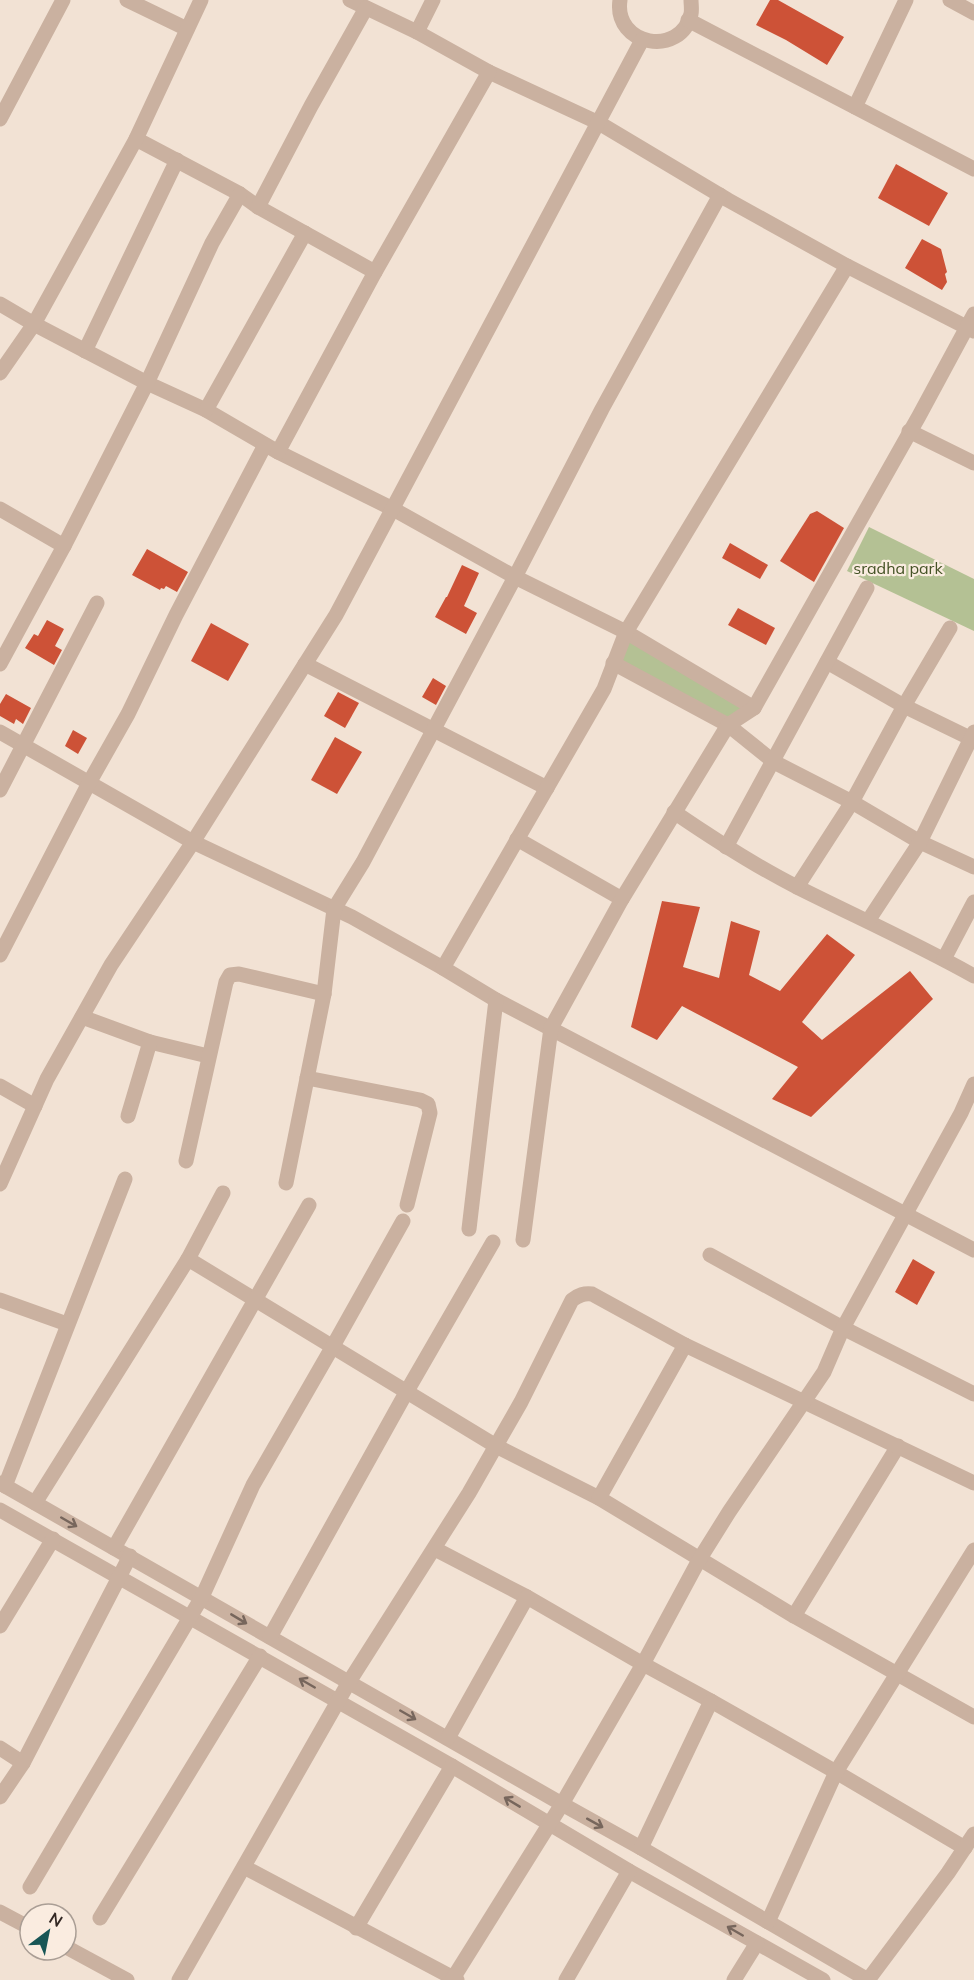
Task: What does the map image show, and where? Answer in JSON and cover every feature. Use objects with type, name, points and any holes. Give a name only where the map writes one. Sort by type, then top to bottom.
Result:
[{"type":"street","points":[[0,118],[63,0]]},
{"type":"street","points":[[127,0],[187,29]]},
{"type":"street","points":[[0,373],[34,324],[136,139],[201,0]]},
{"type":"street","points":[[350,0],[417,32],[489,72],[599,123],[720,195],[847,266],[972,324],[909,431],[754,708],[728,724],[622,899],[551,1028],[523,1240]]},
{"type":"street","points":[[417,32],[433,0]]},
{"type":"street","points":[[620,0],[622,21],[630,32],[642,40],[657,43],[672,39],[684,28],[691,14],[691,0]]},
{"type":"street","points":[[855,107],[906,0]]},
{"type":"street","points":[[950,0],[974,13]]},
{"type":"street","points":[[258,207],[366,8]]},
{"type":"street","points":[[688,20],[974,169]]},
{"type":"street","points":[[0,1184],[47,1079],[111,965],[193,842],[336,615],[642,40]]},
{"type":"street","points":[[0,955],[5,932],[128,714],[176,615],[489,72]]},
{"type":"street","points":[[136,139],[240,194],[258,207],[375,272]]},
{"type":"street","points":[[85,351],[177,160]]},
{"type":"street","points":[[0,664],[64,546],[147,383],[212,243],[240,194]]},
{"type":"street","points":[[286,1183],[324,994],[334,909],[363,862],[602,409],[720,195]]},
{"type":"street","points":[[206,410],[305,233]]},
{"type":"street","points":[[443,968],[604,689],[626,632],[847,266]]},
{"type":"street","points":[[0,304],[85,351],[206,410],[271,448],[393,509],[515,577],[626,632],[754,708]]},
{"type":"street","points":[[909,431],[974,463]]},
{"type":"street","points":[[0,509],[64,546]]},
{"type":"street","points":[[726,847],[867,588]]},
{"type":"street","points":[[0,790],[97,603]]},
{"type":"street","points":[[797,887],[852,802],[904,706],[950,628]]},
{"type":"street","points":[[827,662],[904,706],[973,737],[920,842],[868,921]]},
{"type":"street","points":[[613,663],[728,724],[774,762],[852,802],[920,842],[974,867]]},
{"type":"street","points":[[305,664],[547,788]]},
{"type":"street","points":[[0,732],[193,842],[334,909],[443,968],[496,1000],[974,1250]]},
{"type":"street","points":[[674,812],[726,847],[797,887],[974,976]]},
{"type":"street","points":[[517,840],[622,899]]},
{"type":"street","points":[[944,959],[974,902]]},
{"type":"street","points":[[186,1161],[225,982],[230,975],[239,974],[324,994]]},
{"type":"street","points":[[469,1229],[496,1000]]},
{"type":"street","points":[[82,1017],[150,1042],[208,1056]]},
{"type":"street","points":[[128,1116],[150,1042]]},
{"type":"street","points":[[307,1078],[420,1100],[428,1104],[430,1113],[408,1205]]},
{"type":"street","points":[[244,1867],[454,1979],[550,1825],[643,1664],[699,1560],[824,1372],[843,1328],[906,1214],[967,1116],[974,1084]]},
{"type":"street","points":[[0,1086],[35,1106]]},
{"type":"street","points":[[125,1179],[2,1484],[868,1980],[974,1834]]},
{"type":"street","points":[[35,1503],[188,1259],[223,1193]]},
{"type":"street","points":[[114,1548],[309,1205]]},
{"type":"street","points":[[30,1887],[191,1617],[252,1485],[403,1221]]},
{"type":"street","points":[[270,1637],[493,1242]]},
{"type":"street","points":[[710,1256],[843,1328],[974,1394]]},
{"type":"street","points":[[188,1259],[496,1446],[598,1498],[794,1616],[974,1718]]},
{"type":"street","points":[[179,1980],[350,1682],[435,1549],[496,1446],[521,1402],[572,1300],[576,1297],[592,1294],[685,1345],[974,1483]]},
{"type":"street","points":[[0,1300],[67,1324]]},
{"type":"street","points":[[598,1498],[685,1345]]},
{"type":"street","points":[[794,1616],[898,1446]]},
{"type":"street","points":[[0,1510],[260,1656],[629,1871],[823,1980]]},
{"type":"street","points":[[0,1626],[52,1539]]},
{"type":"street","points":[[435,1549],[527,1597],[836,1772],[965,1848]]},
{"type":"street","points":[[768,1922],[836,1772],[974,1550]]},
{"type":"street","points":[[0,1797],[23,1763],[130,1556]]},
{"type":"street","points":[[448,1738],[527,1597]]},
{"type":"street","points":[[100,1918],[260,1656]]},
{"type":"street","points":[[641,1848],[711,1701]]},
{"type":"street","points":[[0,1748],[23,1763]]},
{"type":"street","points":[[356,1928],[452,1766]]},
{"type":"street","points":[[566,1980],[629,1871]]},
{"type":"street","points":[[0,1912],[18,1922]]},
{"type":"street","points":[[734,1980],[757,1943]]},
{"type":"street","points":[[78,1953],[127,1980]]},
{"type":"green space","name":"sradha park","points":[[869,527],[974,579],[974,631],[847,571]]},
{"type":"green space","points":[[634,637],[746,703],[728,725],[613,663]]},
{"type":"building","points":[[770,0],[778,0],[844,37],[827,65],[756,25]]},
{"type":"building","points":[[896,164],[948,193],[929,226],[878,198]]},
{"type":"building","points":[[922,239],[941,249],[947,272],[945,274],[947,282],[942,290],[905,268]]},
{"type":"building","points":[[817,511],[844,528],[814,582],[780,561],[810,514]]},
{"type":"building","points":[[730,543],[768,565],[760,579],[722,558]]},
{"type":"building","points":[[147,549],[188,572],[177,592],[166,586],[160,590],[132,575]]},
{"type":"building","points":[[462,565],[479,573],[464,606],[477,613],[466,634],[435,617]]},
{"type":"building","points":[[738,608],[775,628],[766,645],[728,625]]},
{"type":"building","points":[[47,620],[64,629],[55,646],[62,650],[54,665],[25,648],[34,634],[38,636]]},
{"type":"building","points":[[211,623],[249,644],[228,681],[191,661]]},
{"type":"building","points":[[433,678],[446,686],[436,705],[422,697]]},
{"type":"building","points":[[338,692],[359,703],[345,728],[324,716]]},
{"type":"building","points":[[6,694],[31,708],[23,724],[16,719],[14,724],[0,716],[0,704]]},
{"type":"building","points":[[73,730],[87,738],[78,754],[65,746]]},
{"type":"building","points":[[335,737],[362,752],[337,794],[311,780]]},
{"type":"building","points":[[662,901],[700,907],[683,967],[719,978],[731,921],[760,931],[749,975],[780,991],[827,934],[855,955],[802,1022],[822,1040],[910,971],[933,999],[811,1117],[772,1099],[798,1067],[682,1006],[657,1040],[631,1027]]},
{"type":"building","points":[[913,1259],[935,1272],[917,1305],[895,1292]]}]
